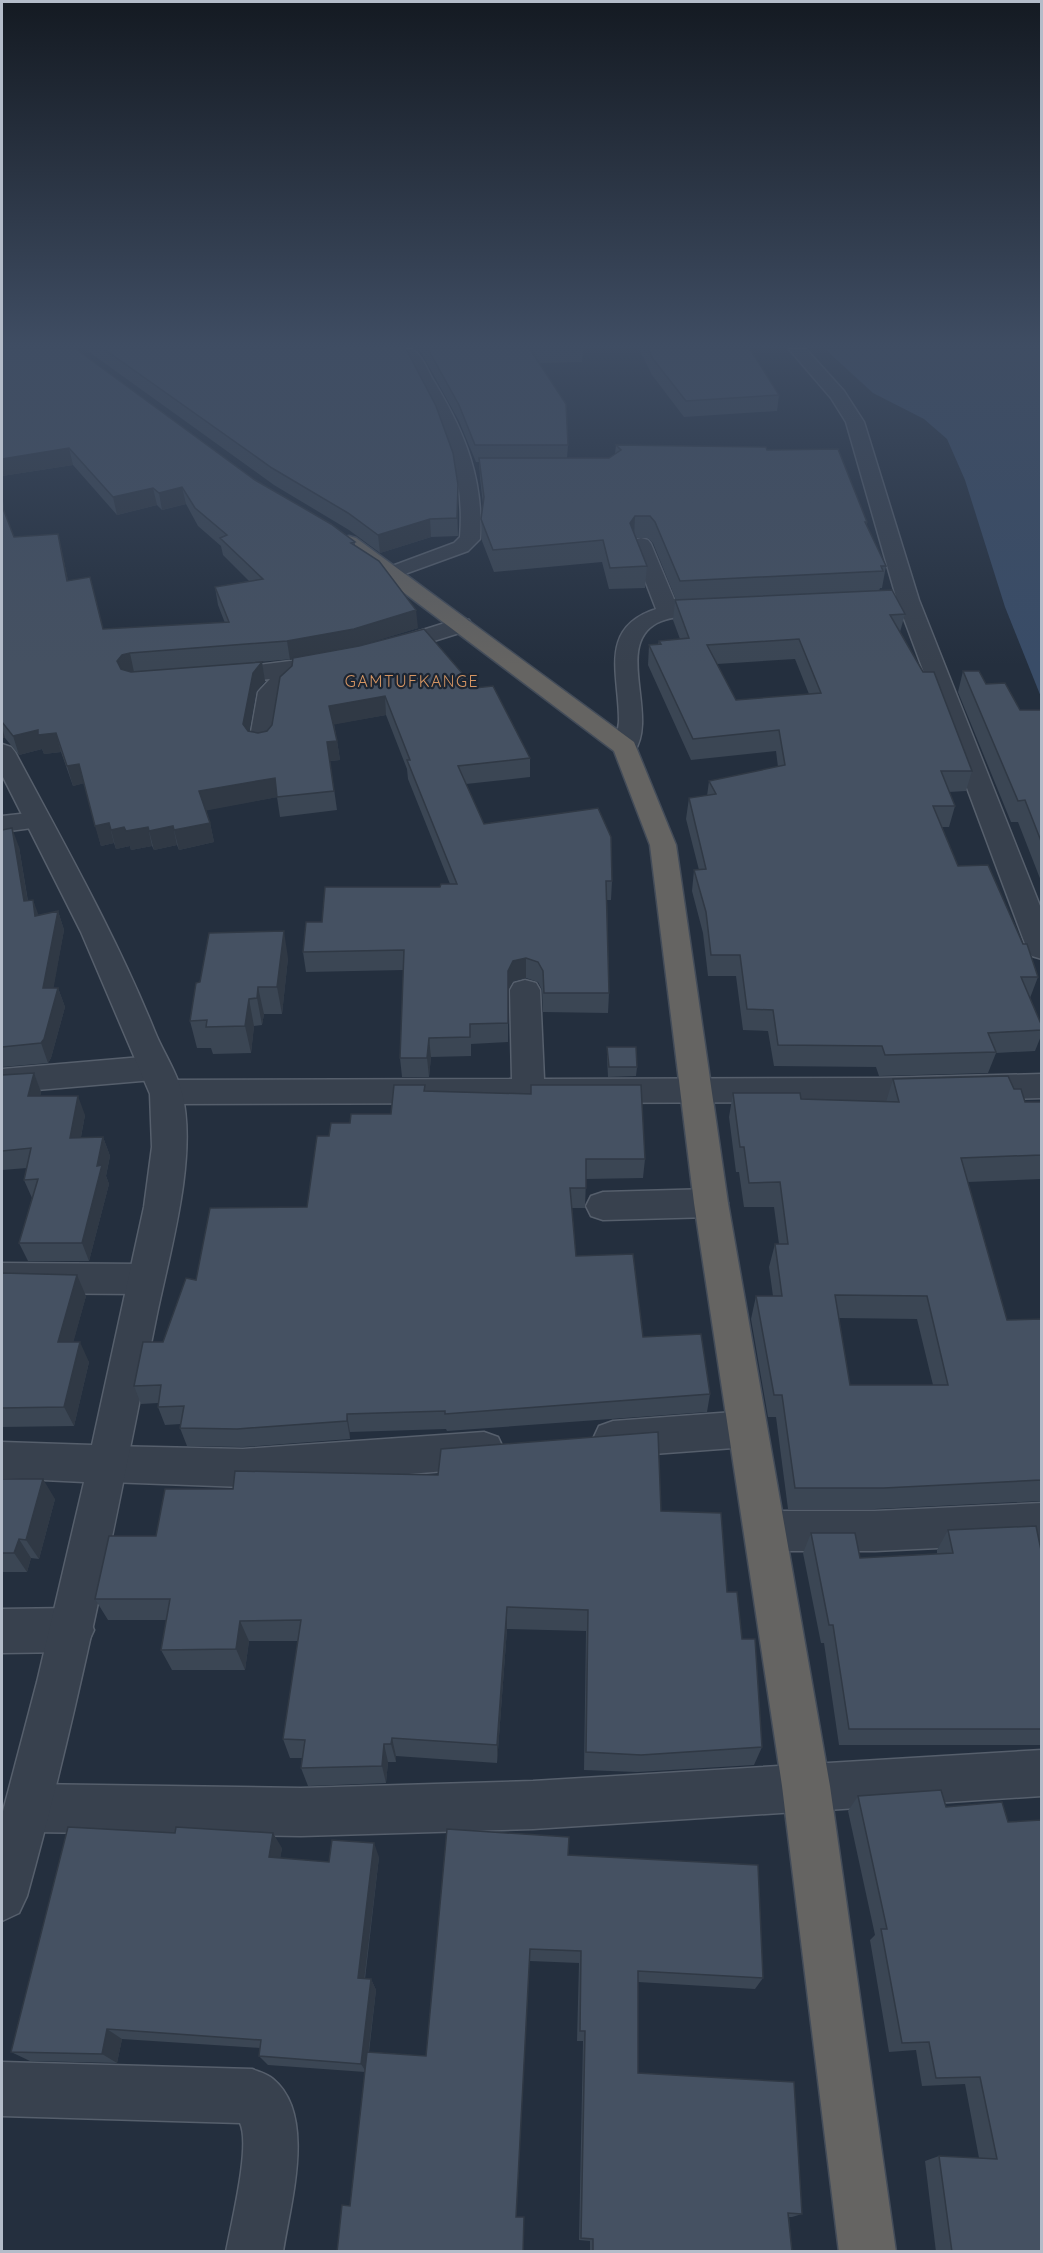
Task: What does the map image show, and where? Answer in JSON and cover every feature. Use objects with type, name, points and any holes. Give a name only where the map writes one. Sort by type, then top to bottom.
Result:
[{"type":"highway","points":[[322,525],[391,573],[625,747],[663,845],[711,1203],[806,1786],[868,2252]]},
{"type":"street","points":[[391,573],[461,547],[470,539],[476,470],[467,454]]},
{"type":"street","points":[[863,454],[897,601],[1041,949]]},
{"type":"street","points":[[641,544],[668,612]]},
{"type":"street","points":[[625,747],[631,722],[624,658],[627,643],[651,616],[668,612],[742,609]]},
{"type":"street","points":[[193,678],[283,671],[359,656],[461,625]]},
{"type":"street","points":[[261,743],[270,692],[281,683],[283,671]]},
{"type":"street","points":[[2,752],[80,896],[132,1012],[159,1080],[168,1154],[109,1464],[72,1629],[28,1808],[2,1896]]},
{"type":"street","points":[[2,824],[38,820]]},
{"type":"street","points":[[525,990],[528,1090]]},
{"type":"street","points":[[2,1081],[159,1080],[528,1090],[1041,1086]]},
{"type":"street","points":[[603,1206],[711,1203]]},
{"type":"street","points":[[2,1278],[145,1279]]},
{"type":"street","points":[[573,1442],[747,1429]]},
{"type":"street","points":[[2,1460],[243,1468],[525,1447]]},
{"type":"street","points":[[766,1531],[887,1530],[1041,1523]]},
{"type":"street","points":[[2,1631],[72,1629]]},
{"type":"street","points":[[28,1808],[301,1812],[533,1805],[1041,1773]]},
{"type":"street","points":[[2,2089],[252,2096],[262,2105],[268,2119],[269,2148],[254,2252]]},
{"type":"water","points":[[954,454],[1041,454],[1041,697],[1005,607],[965,480]]},
{"type":"building","points":[[2,454],[32,454],[2,459]]},
{"type":"building","points":[[75,454],[220,454],[255,480],[331,524],[355,542],[351,543],[379,561],[416,610],[354,629],[287,641],[130,653],[122,655],[117,661],[121,669],[131,672],[262,662],[253,673],[243,724],[248,731],[258,733],[267,731],[272,725],[280,677],[292,666],[293,658],[359,646],[424,629],[475,688],[493,686],[530,758],[458,766],[484,824],[598,808],[611,837],[612,881],[606,881],[609,993],[544,993],[543,971],[538,962],[526,958],[513,961],[508,971],[508,1023],[470,1024],[470,1037],[429,1038],[427,1058],[400,1058],[404,950],[303,952],[306,922],[322,922],[325,887],[440,887],[441,884],[457,884],[407,760],[410,760],[385,696],[329,706],[337,741],[327,742],[334,791],[277,797],[275,778],[199,791],[210,823],[174,830],[173,826],[149,831],[148,827],[126,831],[124,827],[111,830],[109,823],[95,826],[79,764],[67,766],[56,733],[38,735],[38,730],[13,736],[2,722],[2,506],[14,537],[58,534],[67,581],[90,577],[103,629],[229,622],[215,587],[263,579],[220,538],[227,535],[195,508],[182,487],[159,493],[153,488],[113,497]]},
{"type":"building","points":[[252,454],[453,454],[458,485],[457,518],[430,519],[378,535],[348,513]]},
{"type":"building","points":[[615,454],[840,454],[867,522],[865,522],[886,566],[881,566],[883,571],[680,581],[655,522],[650,516],[635,516],[630,523],[647,566],[610,568],[603,540],[493,550],[481,519],[484,497],[479,458],[609,458]]},
{"type":"building","points":[[892,590],[905,614],[890,615],[923,672],[934,672],[972,771],[941,771],[955,806],[933,806],[958,866],[988,865],[1023,944],[1027,944],[1038,977],[1021,977],[1041,1024],[1041,1030],[988,1033],[996,1052],[885,1055],[882,1046],[778,1045],[773,1010],[747,1009],[740,955],[711,955],[706,912],[694,870],[706,869],[689,798],[716,794],[709,781],[785,765],[779,730],[693,739],[649,645],[661,644],[659,641],[689,638],[675,600]],"holes":[[[799,639],[821,693],[736,700],[707,645]]]},
{"type":"building","points":[[963,671],[979,671],[986,684],[1005,683],[1020,710],[1041,710],[1041,841],[1025,800],[1018,801]]},
{"type":"building","points":[[12,828],[24,901],[33,900],[35,916],[58,911],[43,988],[58,988],[41,1043],[2,1047],[2,830]]},
{"type":"building","points":[[284,931],[277,987],[258,987],[257,998],[249,999],[245,1026],[206,1027],[207,1020],[190,1021],[196,983],[200,982],[209,933]]},
{"type":"building","points":[[607,1047],[636,1047],[637,1067],[609,1067]]},
{"type":"building","points":[[34,1073],[28,1096],[78,1096],[70,1138],[103,1137],[97,1166],[102,1165],[82,1243],[19,1243],[38,1179],[24,1180],[31,1148],[2,1151],[2,1075]]},
{"type":"building","points":[[1008,1076],[1014,1089],[1021,1089],[1025,1102],[1041,1102],[1041,1155],[961,1158],[1007,1320],[1041,1319],[1041,1480],[884,1488],[795,1488],[782,1395],[774,1395],[756,1296],[782,1296],[775,1244],[788,1244],[780,1182],[749,1183],[744,1147],[740,1147],[733,1093],[800,1093],[801,1099],[899,1102],[893,1079]],"holes":[[[835,1295],[927,1296],[948,1385],[850,1385]]]},
{"type":"building","points":[[394,1085],[425,1085],[424,1091],[531,1094],[531,1085],[641,1085],[645,1159],[586,1159],[586,1188],[570,1188],[576,1256],[633,1254],[643,1337],[701,1334],[710,1394],[445,1414],[445,1411],[347,1414],[347,1421],[237,1429],[180,1428],[184,1406],[158,1407],[161,1385],[134,1386],[143,1342],[163,1342],[186,1278],[196,1280],[210,1208],[307,1207],[317,1136],[329,1136],[331,1123],[350,1123],[351,1114],[391,1114]]},
{"type":"building","points":[[2,1273],[77,1275],[58,1342],[80,1342],[64,1407],[2,1408]]},
{"type":"building","points":[[658,1432],[661,1511],[721,1513],[727,1592],[737,1592],[742,1639],[755,1639],[762,1747],[641,1755],[586,1752],[588,1610],[507,1607],[497,1745],[392,1738],[391,1744],[384,1744],[382,1766],[301,1768],[305,1740],[283,1739],[301,1620],[240,1621],[236,1649],[161,1650],[170,1599],[95,1599],[109,1536],[156,1536],[165,1489],[233,1489],[235,1471],[438,1475],[441,1449]]},
{"type":"building","points":[[2,1479],[43,1479],[26,1540],[19,1539],[14,1553],[2,1553]]},
{"type":"building","points":[[1036,1526],[1041,1550],[1041,1729],[849,1729],[833,1625],[829,1625],[811,1533],[855,1533],[860,1558],[953,1553],[948,1530]]},
{"type":"building","points":[[941,1790],[946,1807],[1002,1802],[1008,1822],[1041,1820],[1041,2252],[952,2252],[939,2156],[997,2159],[980,2077],[936,2078],[929,2042],[902,2043],[881,1929],[887,1929],[858,1796]]},
{"type":"building","points":[[68,1827],[175,1833],[176,1827],[273,1833],[269,1857],[329,1862],[332,1840],[374,1843],[358,1978],[371,1979],[361,2064],[259,2056],[261,2040],[107,2029],[102,2054],[11,2052]]},
{"type":"building","points":[[447,1829],[569,1837],[568,1855],[758,1865],[763,1978],[638,1971],[638,2073],[794,2082],[802,2214],[788,2213],[792,2252],[593,2252],[593,2239],[581,2238],[585,2031],[580,2031],[581,1951],[530,1949],[516,2217],[524,2217],[523,2252],[337,2252],[342,2205],[350,2206],[367,2052],[426,2056]]},
{"type":"district","name":"GAMTUFKANGE","points":[[412,681]]}]
